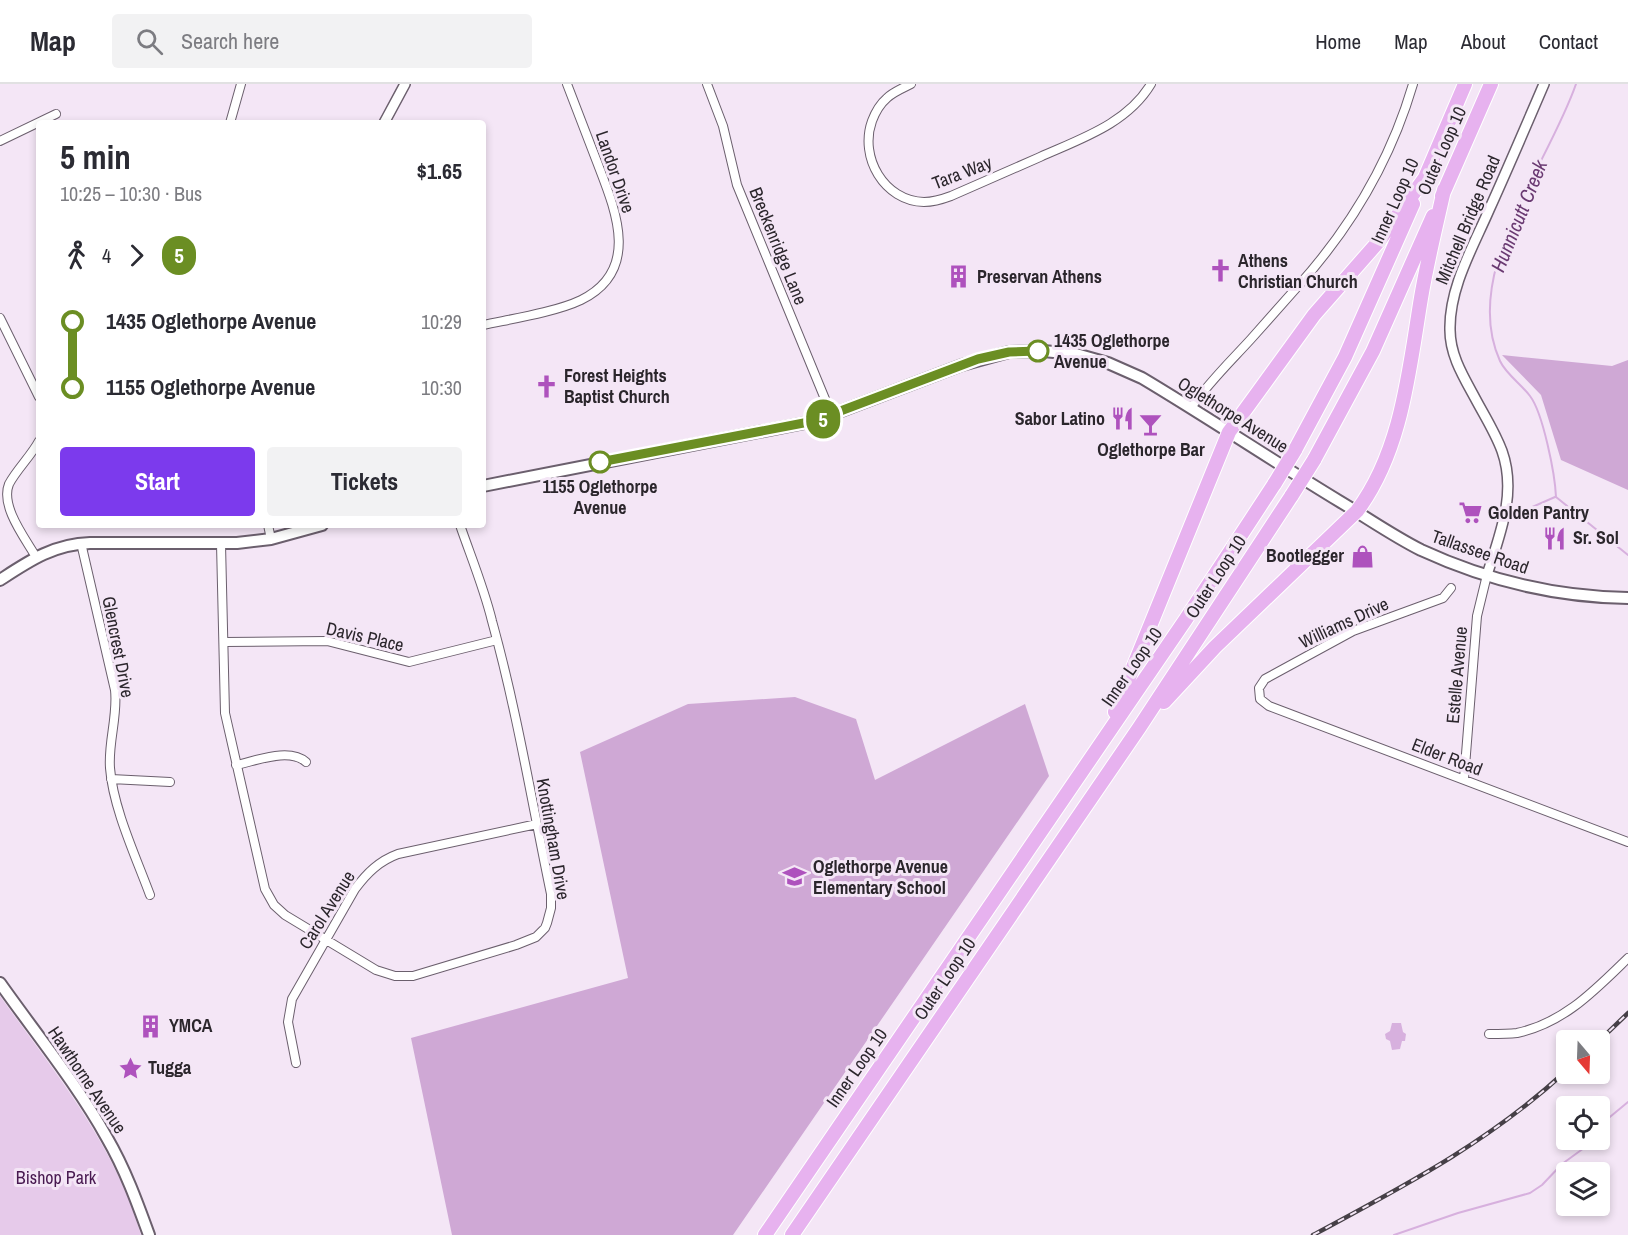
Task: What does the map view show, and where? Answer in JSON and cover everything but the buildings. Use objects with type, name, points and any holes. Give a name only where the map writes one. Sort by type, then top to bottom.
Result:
[{"type":"highway","name":"Inner Loop 10","points":[[765,1235],[1227,559],[1275,483],[1345,357],[1465,84]]},
{"type":"highway","name":"Outer Loop 10","points":[[792,1235],[1138,728],[1314,460],[1373,351],[1491,84]]},
{"type":"highway","points":[[1106,736],[1229,432],[1314,315],[1379,242],[1424,179]]},
{"type":"highway","points":[[1138,728],[1215,647],[1357,511],[1371,492],[1395,430],[1406,389],[1422,295],[1444,190]]},
{"type":"main road","name":"Oglethorpe Avenue","points":[[486,485],[781,429],[831,416],[978,359],[1009,352],[1043,351],[1076,354],[1108,363],[1142,378],[1304,479]]},
{"type":"main road","name":"Tallassee Road","points":[[1304,479],[1420,549],[1487,575],[1558,592],[1628,598]]},
{"type":"main road","points":[[0,580],[36,557],[57,548],[81,543],[221,544],[271,539],[311,528]]},
{"type":"main road","name":"Hawthorne Avenue","points":[[0,983],[108,1139],[132,1189],[149,1235]]},
{"type":"street","points":[[231,120],[241,84]]},
{"type":"street","points":[[386,120],[405,84]]},
{"type":"street","name":"Landor Drive","points":[[486,325],[582,300],[598,288],[615,265],[620,239],[616,212],[567,84]]},
{"type":"street","name":"Breckenridge Lane","points":[[707,84],[723,126],[737,185],[831,416]]},
{"type":"street","name":"Tara Way","points":[[911,84],[894,92],[880,106],[871,125],[869,153],[876,171],[889,187],[908,198],[924,202],[951,196],[1098,131],[1128,111],[1151,84]]},
{"type":"street","points":[[1191,408],[1208,385],[1311,271],[1349,222],[1383,160],[1401,121],[1413,84]]},
{"type":"street","name":"Mitchell Bridge Road","points":[[1487,575],[1508,505],[1506,469],[1502,451],[1495,436],[1457,365],[1450,331],[1451,310],[1456,288],[1544,84]]},
{"type":"street","points":[[44,120],[56,114]]},
{"type":"street","points":[[0,141],[36,124]]},
{"type":"street","points":[[0,318],[36,391]]},
{"type":"street","points":[[36,446],[9,486],[3,500],[36,557]]},
{"type":"street","points":[[269,528],[271,539]]},
{"type":"street","name":"Knottingham Drive","points":[[221,544],[225,713],[257,860],[269,898],[285,915],[376,970],[404,976],[431,971],[536,937],[545,928],[551,902],[537,824],[497,640],[488,605],[461,528]]},
{"type":"street","name":"Glencrest Drive","points":[[81,543],[115,690],[116,709],[110,763],[111,779],[115,797],[150,896]]},
{"type":"street","name":"Estelle Avenue","points":[[1464,779],[1477,616],[1487,575]]},
{"type":"street","name":"Williams Drive","points":[[1258,695],[1259,688],[1265,679],[1353,631],[1443,598],[1451,588]]},
{"type":"street","name":"Davis Place","points":[[224,642],[327,641],[409,662],[497,640]]},
{"type":"street","name":"Elder Road","points":[[1258,695],[1269,706],[1628,842]]},
{"type":"street","points":[[236,765],[284,755],[298,756],[306,762]]},
{"type":"street","points":[[111,779],[170,782]]},
{"type":"street","name":"Carol Avenue","points":[[296,1063],[289,1031],[290,1006],[355,889],[368,873],[382,861],[408,851],[537,824]]},
{"type":"street","points":[[1489,1034],[1516,1033],[1545,1024],[1571,1010],[1628,958]]},
{"type":"green space","name":"Bishop Park","points":[[0,996],[81,1110],[99,1140],[130,1202],[141,1235],[0,1235]]},
{"type":"shaded area","points":[[1502,355],[1612,366],[1628,360],[1628,490],[1561,460],[1541,395]]},
{"type":"shaded area","name":"Oglethorpe Avenue Elementary School","points":[[795,697],[856,719],[875,780],[1025,704],[1049,776],[733,1235],[452,1235],[411,1038],[628,978],[580,752],[688,704]]},
{"type":"shaded area","points":[[1392,1023],[1401,1023],[1403,1032],[1406,1034],[1400,1049],[1392,1050],[1390,1041],[1386,1039],[1385,1034],[1390,1031]]},
{"type":"waterway","name":"Hunnicutt Creek","points":[[1576,84],[1563,116],[1512,220],[1499,256],[1491,292],[1491,327],[1500,361],[1535,404],[1551,459],[1556,497],[1628,555]]},
{"type":"waterway","points":[[1514,515],[1555,497]]},
{"type":"waterway","name":"Hunnicutt Creek","points":[[1610,1117],[1628,1102]]},
{"type":"waterway","name":"Hunnicutt Creek","points":[[1394,1235],[1458,1213],[1530,1193],[1581,1150]]},
{"type":"railway","points":[[1610,1030],[1628,1013]]},
{"type":"railway","points":[[1313,1235],[1445,1161],[1507,1120],[1556,1080]]},
{"type":"bus line","name":"5","points":[[600,462],[814,421],[978,359],[1009,352],[1038,351]]},
{"type":"place","name":"Athens Christian Church","points":[[1220,271]]},
{"type":"place","name":"Preservan Athens","points":[[959,277]]},
{"type":"place","name":"1435 Oglethorpe Avenue","points":[[1038,351]]},
{"type":"place","name":"Forest Heights Baptist Church","points":[[546,386]]},
{"type":"place","name":"Sabor Latino","points":[[1123,419]]},
{"type":"place","name":"Oglethorpe Bar","points":[[1151,424]]},
{"type":"place","name":"1155 Oglethorpe Avenue","points":[[600,462]]},
{"type":"place","name":"Golden Pantry","points":[[1470,513]]},
{"type":"place","name":"Sr. Sol","points":[[1555,538]]},
{"type":"place","name":"Bootlegger","points":[[1362,556]]},
{"type":"place","name":"Oglethorpe Avenue Elementary School","points":[[795,877]]},
{"type":"place","name":"YMCA","points":[[151,1026]]},
{"type":"place","name":"Tugga","points":[[130,1068]]}]
